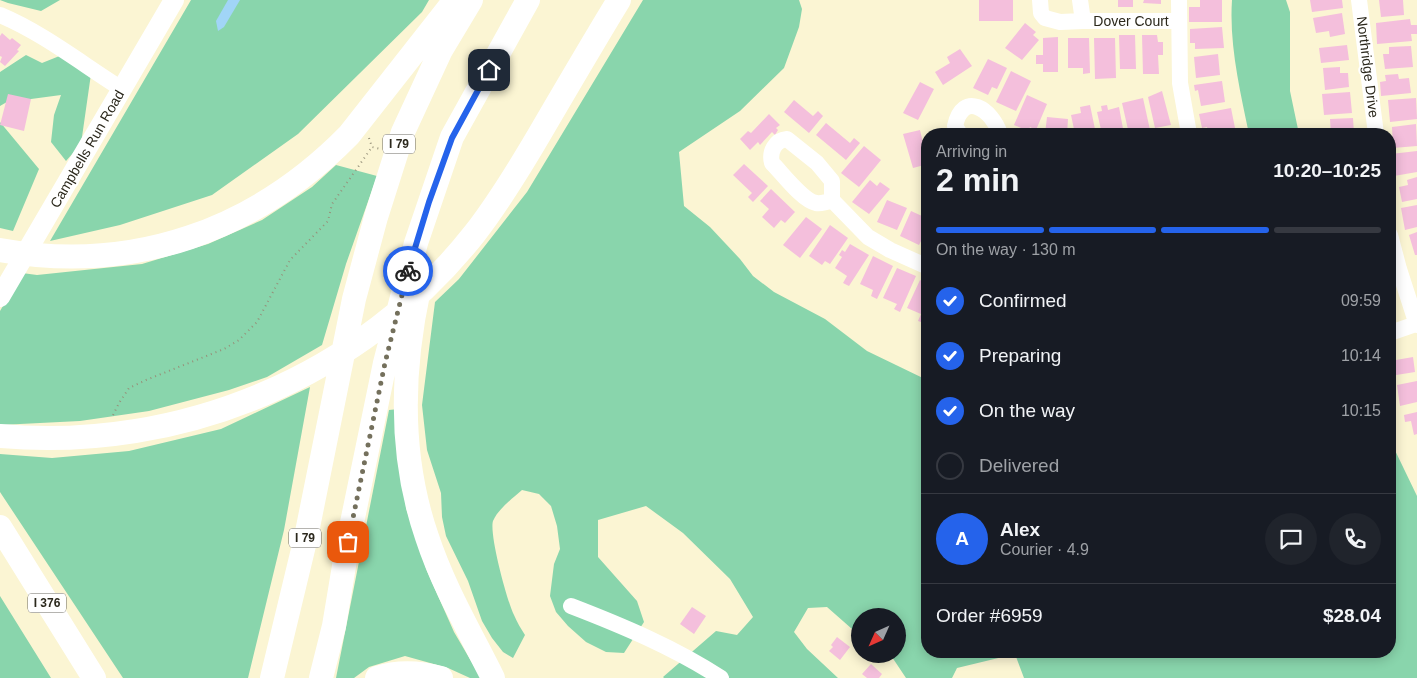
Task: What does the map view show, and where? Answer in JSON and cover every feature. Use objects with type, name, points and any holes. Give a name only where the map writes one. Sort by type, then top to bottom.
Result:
[{"type":"highway","points":[[0,250],[44,256],[94,256],[146,250],[171,244],[218,228],[261,206],[300,180],[335,150],[364,118],[455,0]]},
{"type":"highway","name":"I 79","points":[[272,678],[306,537],[354,299],[376,217],[404,132],[441,50],[471,0]]},
{"type":"highway","points":[[321,678],[334,626],[348,542],[385,363],[452,138],[528,0]]},
{"type":"highway","points":[[0,436],[39,438],[104,436],[137,432],[194,419],[273,391],[317,369],[362,340],[404,307],[458,253],[491,212],[619,0]]},
{"type":"highway","points":[[424,235],[418,294],[409,341],[405,397],[407,453],[416,500],[436,560],[493,678]]},
{"type":"highway","name":"I 376","points":[[0,527],[94,678]]},
{"type":"highway","name":"I 376","points":[[0,558],[76,678]]},
{"type":"highway","points":[[377,678],[401,673],[441,678]]},
{"type":"main road","name":"Campbells Run Road","points":[[0,297],[174,0]]},
{"type":"street","name":"Dover Court","points":[[1040,0],[1041,13],[1046,18],[1060,22],[1178,21]]},
{"type":"street","name":"Dover Court","points":[[1080,0],[1083,21]]},
{"type":"street","points":[[1179,0],[1180,83],[1188,128]]},
{"type":"street","name":"Northridge Drive","points":[[1360,0],[1375,128]]},
{"type":"street","points":[[0,15],[11,19],[49,42],[122,89]]},
{"type":"street","points":[[956,128],[957,117],[960,112],[967,107],[975,107],[992,116],[998,128]]},
{"type":"street","points":[[832,200],[868,237],[921,265]]},
{"type":"street","points":[[1396,258],[1417,325],[1396,331]]},
{"type":"street","points":[[571,606],[616,623],[694,662],[721,678]]},
{"type":"path","points":[[364,118],[372,147]]},
{"type":"path","points":[[372,147],[396,154]]},
{"type":"path","points":[[104,436],[119,402],[130,388],[224,349],[239,340],[257,322],[290,260],[328,221],[332,204],[372,147]]},
{"type":"green space","points":[[0,0],[60,0],[41,11]]},
{"type":"green space","points":[[191,0],[429,0],[422,12],[298,134],[212,195],[120,225],[50,241]]},
{"type":"green space","points":[[643,0],[799,0],[802,9],[799,27],[784,68],[740,111],[679,152],[684,206],[710,227],[753,276],[774,292],[825,319],[867,351],[921,377],[921,658],[998,658],[957,668],[952,678],[906,678],[896,663],[906,663],[906,608],[851,608],[851,628],[827,607],[808,608],[794,632],[807,649],[838,678],[664,678],[716,631],[737,635],[753,617],[730,579],[683,533],[646,506],[598,520],[598,557],[637,601],[644,622],[624,653],[606,652],[586,642],[556,612],[550,596],[554,564],[560,549],[557,526],[551,506],[539,494],[522,490],[502,508],[493,521],[492,528],[503,583],[514,615],[525,635],[513,658],[503,652],[482,621],[468,581],[446,536],[442,517],[441,493],[427,450],[422,405],[435,302],[459,279],[527,192]]},
{"type":"green space","points":[[1232,0],[1286,0],[1290,12],[1290,91],[1298,128],[1248,128],[1234,51]]},
{"type":"green space","points":[[26,55],[42,63],[62,55],[91,74],[81,144],[66,161],[51,142],[54,115],[61,95],[31,99],[12,99],[0,106],[0,72]]},
{"type":"green space","points":[[0,122],[39,169],[13,231],[0,228]]},
{"type":"green space","points":[[336,165],[377,176],[346,264],[322,345],[267,377],[229,390],[149,411],[80,421],[0,425],[0,311],[22,273],[37,275],[142,264],[208,244],[262,220],[312,187]]},
{"type":"green space","points":[[310,387],[284,530],[248,678],[123,678],[0,492],[0,454],[52,458],[129,451],[221,429]]},
{"type":"green space","points":[[399,409],[406,508],[427,571],[454,632],[481,678],[470,678],[448,668],[405,656],[369,667],[354,678],[336,678],[389,410]]},
{"type":"green space","points":[[1396,452],[1417,496],[1417,678],[1024,678],[1016,658],[1396,658]]},
{"type":"green space","points":[[0,596],[51,678],[0,678]]},
{"type":"water","points":[[228,0],[240,0],[224,27],[218,31],[216,21]]},
{"type":"building","points":[[979,0],[1013,0],[1013,21],[979,21]]},
{"type":"building","points":[[1118,0],[1133,0],[1133,7],[1118,7]]},
{"type":"building","points":[[1144,0],[1161,0],[1161,4],[1143,3]]},
{"type":"building","points":[[1200,0],[1222,0],[1222,22],[1189,22],[1189,7],[1200,7]]},
{"type":"building","points":[[1310,0],[1342,0],[1343,8],[1312,12]]},
{"type":"building","points":[[1379,0],[1403,0],[1404,15],[1381,17]]},
{"type":"building","points":[[1342,13],[1345,34],[1330,37],[1329,31],[1316,33],[1313,18]]},
{"type":"building","points":[[1410,19],[1411,25],[1417,25],[1417,34],[1411,34],[1412,41],[1377,44],[1376,23]]},
{"type":"building","points":[[1025,23],[1036,32],[1033,35],[1039,40],[1022,60],[1005,48]]},
{"type":"building","points":[[1222,27],[1224,48],[1195,49],[1195,43],[1190,43],[1190,29]]},
{"type":"building","points":[[2,33],[10,40],[12,38],[21,45],[17,50],[19,51],[5,66],[0,62],[2,57],[0,56],[0,36]]},
{"type":"building","points":[[1119,35],[1135,35],[1136,69],[1120,69]]},
{"type":"building","points":[[1142,35],[1157,35],[1158,42],[1163,42],[1163,55],[1158,55],[1159,74],[1143,74]]},
{"type":"building","points":[[1058,37],[1058,72],[1043,72],[1043,64],[1036,64],[1036,55],[1043,55],[1043,38]]},
{"type":"building","points":[[1068,38],[1089,38],[1090,73],[1083,74],[1083,68],[1068,68]]},
{"type":"building","points":[[1094,38],[1115,38],[1116,78],[1095,79]]},
{"type":"building","points":[[1347,45],[1349,60],[1321,63],[1319,48]]},
{"type":"building","points":[[1411,46],[1413,67],[1385,69],[1383,54],[1389,54],[1389,47]]},
{"type":"building","points":[[960,49],[972,66],[943,85],[935,72],[950,63],[947,57]]},
{"type":"building","points":[[1218,54],[1220,75],[1196,78],[1194,57]]},
{"type":"building","points":[[988,59],[1007,68],[997,89],[992,87],[988,95],[973,88]]},
{"type":"building","points":[[1340,67],[1340,73],[1348,73],[1349,87],[1325,90],[1323,68]]},
{"type":"building","points":[[1011,71],[1031,81],[1016,111],[996,102]]},
{"type":"building","points":[[1398,74],[1399,79],[1409,78],[1411,93],[1381,96],[1380,82],[1386,81],[1385,75]]},
{"type":"building","points":[[1222,81],[1225,102],[1201,106],[1198,90],[1195,91],[1194,85]]},
{"type":"building","points":[[920,82],[934,89],[918,120],[903,113]]},
{"type":"building","points":[[1162,91],[1171,125],[1155,128],[1148,97]]},
{"type":"building","points":[[1350,92],[1352,113],[1324,115],[1322,94]]},
{"type":"building","points":[[8,94],[31,99],[24,131],[0,125]]},
{"type":"building","points":[[1027,95],[1047,104],[1037,128],[1021,128],[1014,125]]},
{"type":"building","points":[[1143,98],[1150,128],[1128,128],[1122,103]]},
{"type":"building","points":[[1416,98],[1417,119],[1390,122],[1388,100]]},
{"type":"building","points":[[794,100],[813,116],[818,111],[823,116],[809,133],[784,112]]},
{"type":"building","points":[[1090,105],[1095,128],[1074,128],[1071,115],[1081,113],[1080,107]]},
{"type":"building","points":[[1107,105],[1108,110],[1119,107],[1123,128],[1101,128],[1097,112],[1102,111],[1101,106]]},
{"type":"building","points":[[1231,108],[1235,128],[1202,128],[1199,114]]},
{"type":"building","points":[[769,114],[780,125],[776,128],[778,130],[775,135],[772,132],[760,145],[758,142],[750,150],[740,139],[748,131],[751,133]]},
{"type":"building","points":[[1047,117],[1068,119],[1067,128],[1046,128]]},
{"type":"building","points":[[1353,118],[1354,128],[1331,128],[1330,119]]},
{"type":"building","points":[[826,123],[850,143],[854,138],[860,143],[846,160],[816,135]]},
{"type":"building","points":[[1416,124],[1417,146],[1396,148],[1396,128],[1392,127]]},
{"type":"building","points":[[920,130],[921,166],[913,168],[903,134]]},
{"type":"building","points":[[864,146],[881,160],[859,187],[841,173]]},
{"type":"building","points":[[1417,151],[1417,172],[1396,176],[1396,153]]},
{"type":"building","points":[[744,164],[768,186],[753,202],[748,197],[752,193],[733,175]]},
{"type":"building","points":[[1417,177],[1417,199],[1402,202],[1399,187],[1408,185],[1407,180]]},
{"type":"building","points":[[870,180],[877,186],[880,182],[890,189],[869,214],[852,202]]},
{"type":"building","points":[[771,189],[795,212],[785,223],[781,220],[774,228],[762,217],[769,209],[760,201]]},
{"type":"building","points":[[887,200],[907,208],[897,230],[877,222]]},
{"type":"building","points":[[1417,205],[1417,227],[1405,230],[1401,208]]},
{"type":"building","points":[[911,211],[921,216],[921,241],[919,245],[900,236]]},
{"type":"building","points":[[806,217],[822,229],[800,258],[783,245]]},
{"type":"building","points":[[830,225],[848,238],[830,264],[825,261],[822,265],[809,256]]},
{"type":"building","points":[[1417,232],[1417,255],[1415,255],[1409,235]]},
{"type":"building","points":[[850,244],[869,255],[849,286],[843,283],[847,276],[835,268],[842,257],[839,255],[842,250],[845,252]]},
{"type":"building","points":[[873,256],[893,266],[877,299],[871,296],[873,290],[860,284]]},
{"type":"building","points":[[897,268],[916,276],[900,312],[894,309],[897,304],[883,298]]},
{"type":"building","points":[[920,280],[921,314],[907,308]]},
{"type":"building","points":[[1413,357],[1415,372],[1396,375],[1396,360]]},
{"type":"building","points":[[1417,381],[1417,402],[1400,406],[1397,385]]},
{"type":"building","points":[[1417,412],[1417,434],[1414,435],[1411,421],[1405,422],[1404,415]]},
{"type":"building","points":[[692,607],[706,616],[694,634],[680,624]]},
{"type":"building","points":[[837,637],[850,647],[840,660],[829,651]]},
{"type":"building","points":[[871,664],[882,674],[879,678],[867,678],[862,674]]},
{"type":"way so far","points":[[348,542],[385,363],[408,271]]},
{"type":"route","points":[[408,271],[429,202],[452,138],[489,70]]}]
